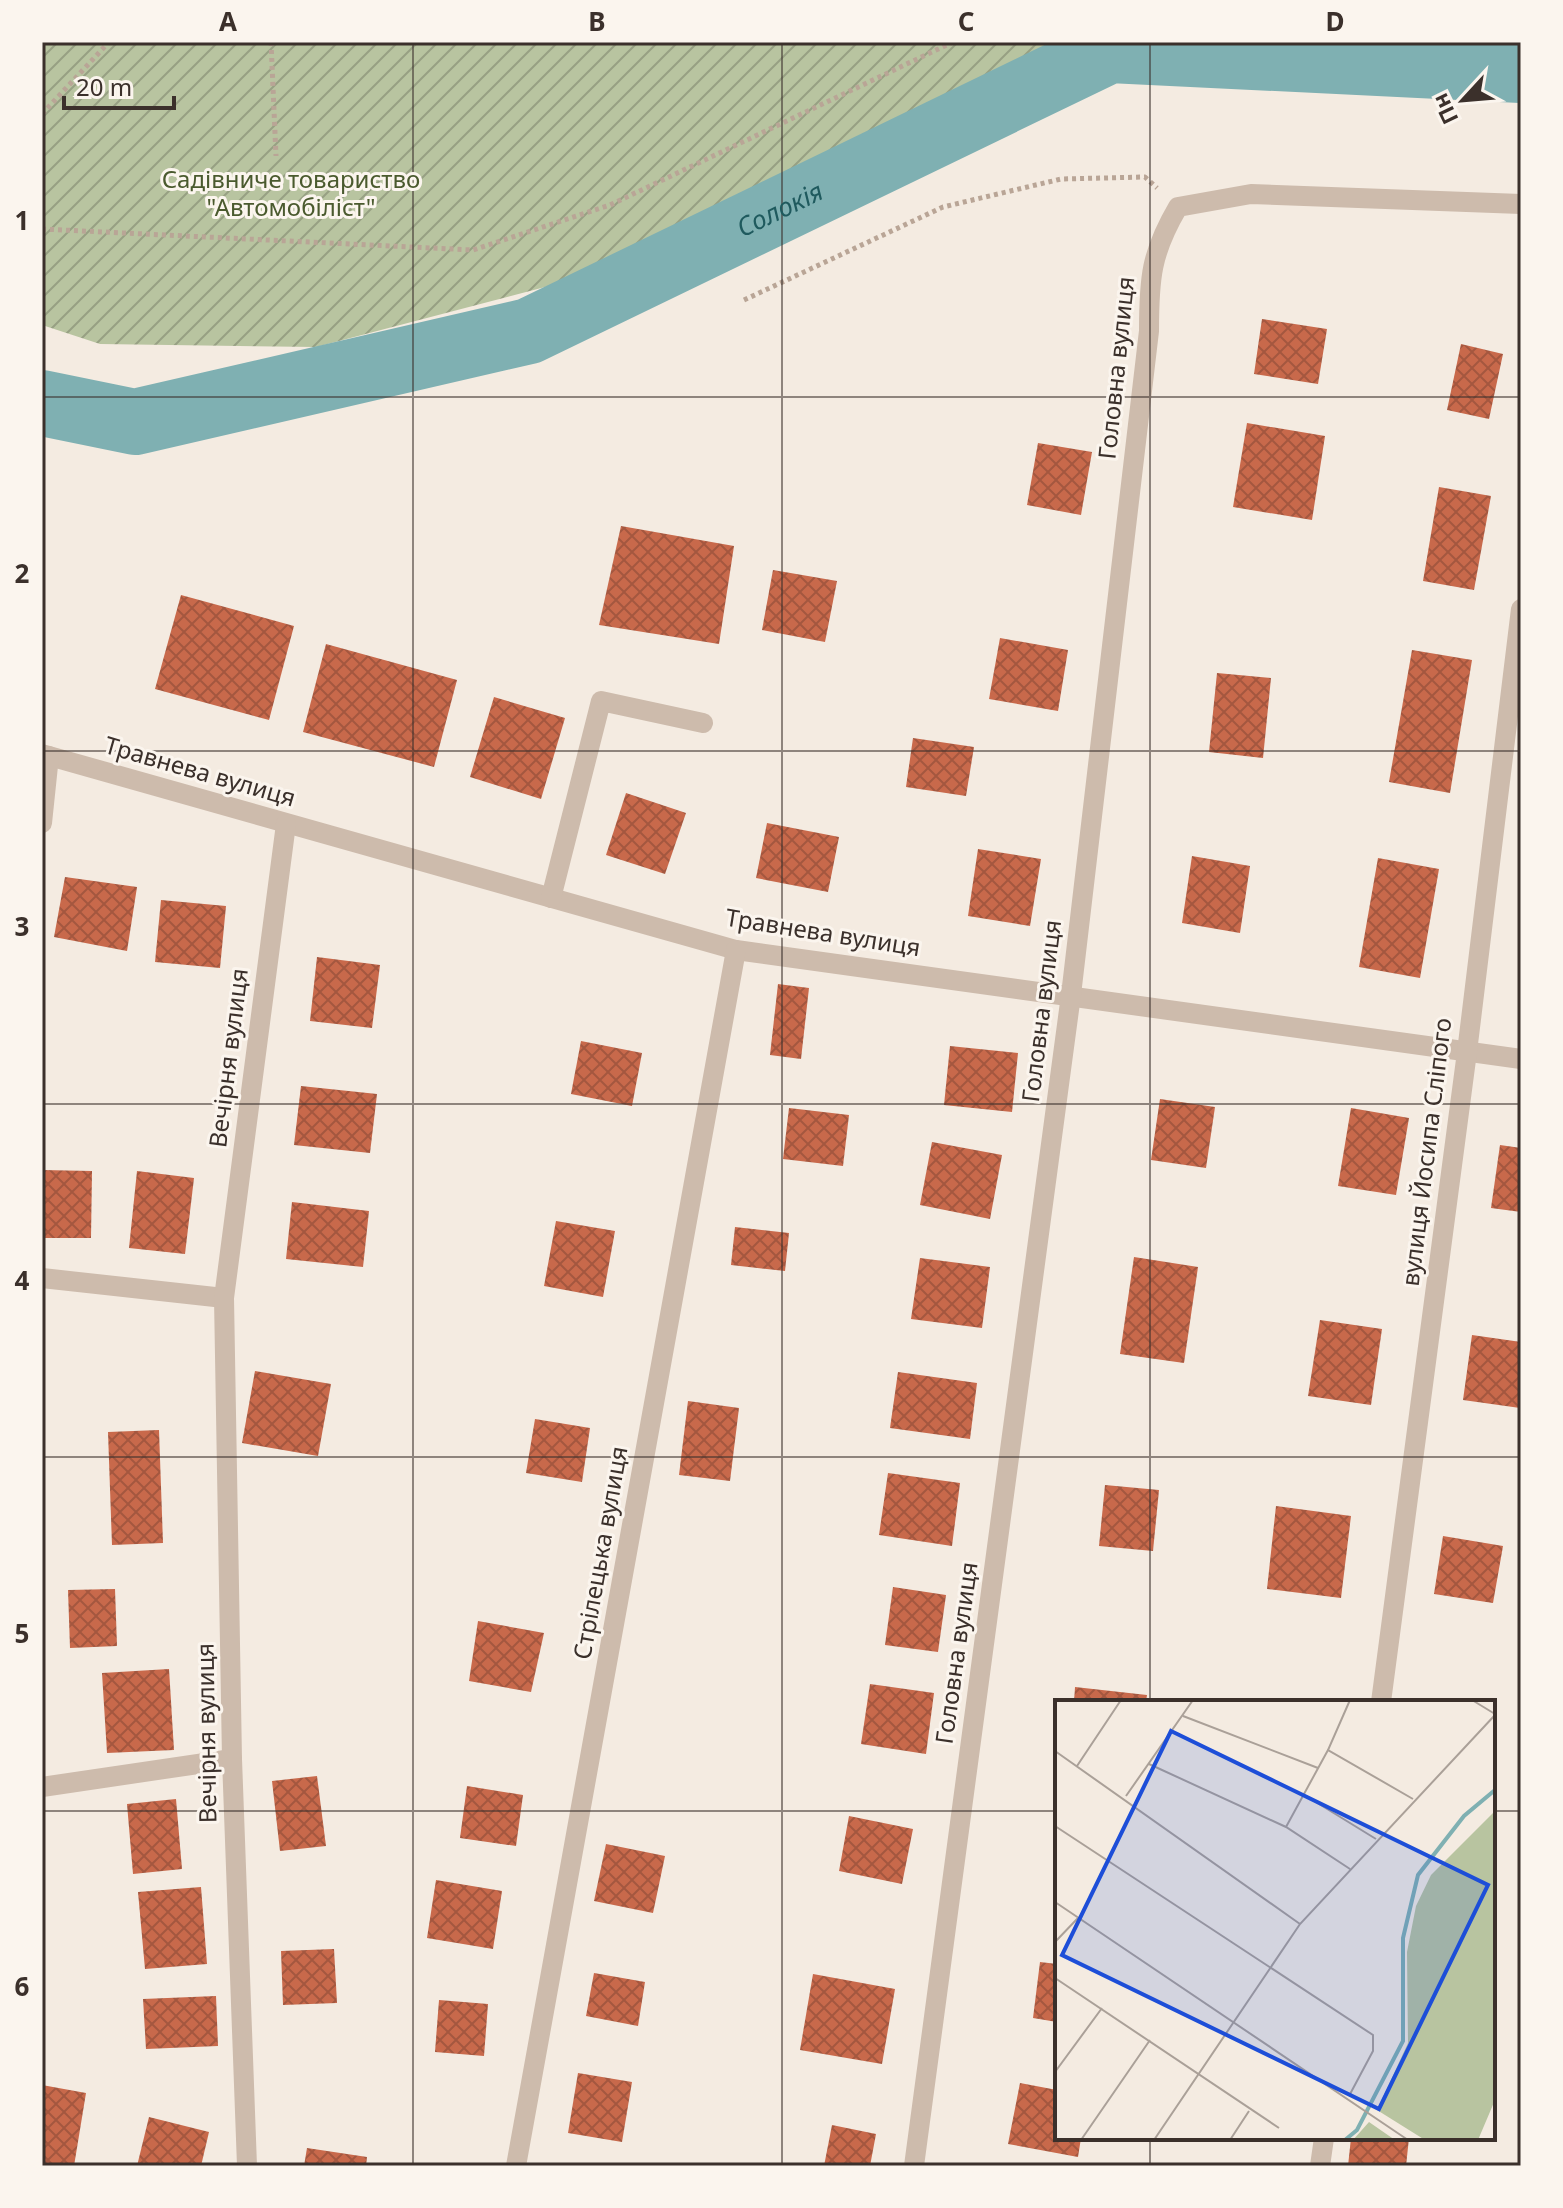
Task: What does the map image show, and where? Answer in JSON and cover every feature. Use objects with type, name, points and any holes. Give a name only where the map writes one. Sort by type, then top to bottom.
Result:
[{"type":"street","points":[[1178,207],[1251,194],[1521,204]]},
{"type":"street","name":"Головна вулиця","points":[[914,2166],[1071,995],[1149,331],[1149,287],[1160,239],[1178,207]]},
{"type":"street","name":"вулиця Йосипа Сліпого","points":[[1381,1700],[1467,1052],[1521,609]]},
{"type":"street","points":[[551,898],[601,701],[703,723]]},
{"type":"street","points":[[42,823],[45,755]]},
{"type":"street","name":"Травнева вулиця","points":[[45,755],[736,950],[1521,1059]]},
{"type":"street","name":"Вечірня вулиця","points":[[247,2166],[232,1759],[224,1298],[286,824]]},
{"type":"street","name":"Стрілецька вулиця","points":[[516,2166],[736,950]]},
{"type":"street","points":[[42,1278],[224,1298]]},
{"type":"street","points":[[42,1787],[232,1759]]},
{"type":"street","points":[[1320,2166],[1324,2140]]},
{"type":"path","points":[[42,114],[109,42]]},
{"type":"path","points":[[271,42],[276,156]]},
{"type":"path","points":[[42,229],[473,250],[610,205],[953,42]]},
{"type":"path","points":[[744,300],[943,207],[1061,179],[1145,177],[1178,207]]},
{"type":"green space","name":"Садівниче товариство \"Автомобіліст\"","points":[[42,42],[1054,42],[602,272],[316,347],[100,344],[42,325]]},
{"type":"building","points":[[1262,319],[1327,329],[1318,384],[1254,374]]},
{"type":"building","points":[[1461,344],[1503,354],[1489,419],[1447,410]]},
{"type":"building","points":[[1247,423],[1325,436],[1312,520],[1233,507]]},
{"type":"building","points":[[1038,443],[1092,452],[1081,515],[1027,505]]},
{"type":"building","points":[[1439,487],[1491,496],[1474,590],[1423,581]]},
{"type":"building","points":[[621,526],[734,546],[719,644],[599,625]]},
{"type":"building","points":[[773,570],[837,581],[825,642],[762,630]]},
{"type":"building","points":[[181,595],[294,626],[269,720],[155,689]]},
{"type":"building","points":[[1000,638],[1068,650],[1058,711],[989,699]]},
{"type":"building","points":[[326,644],[457,680],[434,767],[303,732]]},
{"type":"building","points":[[1412,650],[1472,660],[1450,793],[1389,782]]},
{"type":"building","points":[[1217,673],[1271,678],[1263,758],[1209,752]]},
{"type":"building","points":[[494,697],[565,718],[541,799],[470,777]]},
{"type":"building","points":[[913,738],[974,747],[966,796],[906,787]]},
{"type":"building","points":[[626,793],[686,813],[665,874],[606,855]]},
{"type":"building","points":[[767,823],[839,837],[828,892],[756,878]]},
{"type":"building","points":[[978,849],[1041,859],[1030,926],[968,916]]},
{"type":"building","points":[[1192,856],[1250,866],[1240,933],[1182,923]]},
{"type":"building","points":[[1378,858],[1439,869],[1420,978],[1359,967]]},
{"type":"building","points":[[65,877],[137,887],[127,951],[54,937]]},
{"type":"building","points":[[161,900],[226,906],[220,968],[155,962]]},
{"type":"building","points":[[317,957],[380,965],[372,1028],[310,1021]]},
{"type":"building","points":[[778,984],[809,988],[801,1059],[770,1055]]},
{"type":"building","points":[[581,1041],[642,1053],[632,1106],[571,1094]]},
{"type":"building","points":[[950,1046],[1018,1053],[1012,1112],[944,1105]]},
{"type":"building","points":[[301,1086],[377,1094],[370,1153],[294,1145]]},
{"type":"building","points":[[1160,1099],[1215,1107],[1206,1168],[1151,1160]]},
{"type":"building","points":[[789,1108],[849,1115],[843,1166],[783,1159]]},
{"type":"building","points":[[1351,1108],[1409,1118],[1396,1195],[1338,1186]]},
{"type":"building","points":[[932,1142],[1002,1155],[990,1219],[920,1205]]},
{"type":"building","points":[[1500,1145],[1521,1148],[1521,1212],[1491,1208]]},
{"type":"building","points":[[42,1170],[92,1171],[91,1238],[42,1238]]},
{"type":"building","points":[[137,1171],[194,1178],[185,1254],[129,1248]]},
{"type":"building","points":[[292,1202],[369,1211],[363,1267],[286,1259]]},
{"type":"building","points":[[556,1221],[615,1231],[603,1297],[544,1286]]},
{"type":"building","points":[[735,1227],[789,1233],[785,1271],[731,1265]]},
{"type":"building","points":[[1134,1257],[1198,1267],[1184,1363],[1120,1354]]},
{"type":"building","points":[[920,1258],[990,1267],[982,1328],[911,1319]]},
{"type":"building","points":[[1320,1320],[1382,1329],[1371,1405],[1308,1396]]},
{"type":"building","points":[[1472,1335],[1521,1342],[1520,1408],[1463,1400]]},
{"type":"building","points":[[255,1371],[331,1384],[318,1456],[242,1443]]},
{"type":"building","points":[[898,1372],[977,1383],[970,1439],[890,1428]]},
{"type":"building","points":[[688,1401],[739,1408],[730,1481],[679,1475]]},
{"type":"building","points":[[535,1419],[590,1428],[582,1482],[526,1473]]},
{"type":"building","points":[[159,1430],[163,1543],[112,1545],[108,1432]]},
{"type":"building","points":[[888,1473],[960,1483],[952,1546],[879,1535]]},
{"type":"building","points":[[1105,1485],[1159,1490],[1153,1551],[1099,1546]]},
{"type":"building","points":[[1276,1506],[1351,1516],[1341,1598],[1267,1589]]},
{"type":"building","points":[[1443,1536],[1503,1546],[1493,1603],[1434,1594]]},
{"type":"building","points":[[893,1587],[946,1595],[938,1652],[885,1645]]},
{"type":"building","points":[[115,1589],[117,1646],[70,1648],[68,1590]]},
{"type":"building","points":[[478,1621],[544,1633],[531,1692],[469,1681]]},
{"type":"building","points":[[169,1669],[174,1750],[107,1753],[102,1673]]},
{"type":"building","points":[[870,1684],[934,1693],[926,1754],[861,1744]]},
{"type":"building","points":[[1075,1687],[1147,1695],[1146,1700],[1074,1700]]},
{"type":"building","points":[[317,1776],[326,1846],[280,1851],[272,1781]]},
{"type":"building","points":[[467,1786],[523,1795],[516,1846],[460,1838]]},
{"type":"building","points":[[176,1799],[182,1869],[133,1874],[127,1804]]},
{"type":"building","points":[[849,1816],[913,1829],[902,1884],[839,1871]]},
{"type":"building","points":[[606,1844],[665,1856],[653,1913],[594,1901]]},
{"type":"building","points":[[436,1880],[502,1891],[493,1949],[427,1938]]},
{"type":"building","points":[[201,1887],[207,1964],[145,1969],[138,1892]]},
{"type":"building","points":[[334,1949],[337,2003],[283,2005],[281,1951]]},
{"type":"building","points":[[1040,1962],[1055,1964],[1055,2022],[1033,2018]]},
{"type":"building","points":[[594,1973],[645,1982],[638,2026],[586,2016]]},
{"type":"building","points":[[813,1974],[895,1989],[882,2064],[800,2050]]},
{"type":"building","points":[[216,1996],[218,2046],[146,2049],[143,1999]]},
{"type":"building","points":[[439,2000],[488,2004],[484,2056],[435,2052]]},
{"type":"building","points":[[578,2073],[632,2082],[622,2142],[568,2133]]},
{"type":"building","points":[[1020,2083],[1055,2090],[1055,2140],[1081,2140],[1078,2157],[1008,2144]]},
{"type":"building","points":[[42,2085],[86,2093],[74,2166],[42,2166]]},
{"type":"building","points":[[149,2117],[209,2132],[201,2166],[137,2166]]},
{"type":"building","points":[[832,2125],[876,2134],[870,2166],[824,2166]]},
{"type":"building","points":[[1351,2140],[1409,2140],[1406,2166],[1348,2166]]},
{"type":"building","points":[[307,2148],[367,2157],[366,2166],[304,2166]]},
{"type":"waterway","name":"Солокія","points":[[42,403],[135,422],[529,331],[1110,50],[1521,70]]}]
